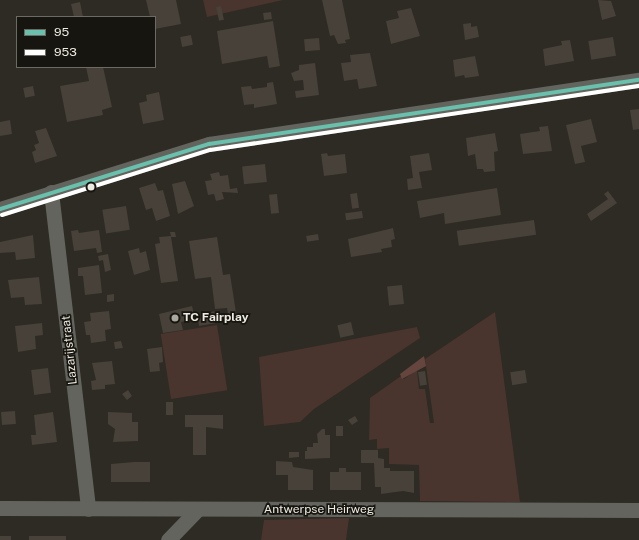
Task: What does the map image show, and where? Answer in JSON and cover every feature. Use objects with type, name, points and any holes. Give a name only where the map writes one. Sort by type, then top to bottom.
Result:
[{"type":"street","points":[[0,209],[209,144],[639,80]]},
{"type":"street","name":"Lazarijstraat","points":[[51,192],[88,509]]},
{"type":"street","name":"Antwerpse Heirweg","points":[[0,508],[197,510],[639,510]]},
{"type":"street","points":[[168,540],[197,510]]},
{"type":"shaded area","points":[[203,0],[283,0],[207,17]]},
{"type":"shaded area","points":[[495,312],[520,502],[420,501],[419,465],[389,464],[389,448],[377,449],[377,439],[369,440],[370,398],[401,376],[404,379],[417,370],[419,389],[425,389],[430,423],[434,423],[425,359]]},
{"type":"shaded area","points":[[217,325],[227,390],[171,399],[161,334]]},
{"type":"shaded area","points":[[417,327],[420,338],[314,409],[300,422],[264,426],[259,357]]},
{"type":"shaded area","points":[[424,356],[426,366],[402,379],[400,374]]},
{"type":"shaded area","points":[[349,518],[346,540],[261,540],[264,520]]},
{"type":"building","points":[[146,0],[176,0],[181,24],[156,29],[156,16],[150,16]]},
{"type":"building","points":[[322,0],[342,0],[350,39],[345,40],[346,43],[338,44],[334,35],[330,36]]},
{"type":"building","points":[[598,0],[611,1],[616,16],[602,20]]},
{"type":"building","points":[[80,2],[83,16],[74,16],[71,4]]},
{"type":"building","points":[[221,6],[224,20],[219,21],[216,7]]},
{"type":"building","points":[[411,8],[420,36],[391,44],[386,21],[399,18],[397,11]]},
{"type":"building","points":[[271,12],[272,19],[264,20],[263,13]]},
{"type":"building","points":[[273,21],[280,66],[269,68],[267,56],[222,64],[217,31]]},
{"type":"building","points":[[471,23],[471,27],[477,26],[479,37],[465,40],[463,24]]},
{"type":"building","points":[[191,35],[193,45],[182,47],[180,37]]},
{"type":"building","points":[[613,37],[616,56],[591,60],[588,41]]},
{"type":"building","points":[[319,38],[320,50],[305,51],[304,39]]},
{"type":"building","points":[[570,40],[574,61],[545,66],[543,49],[562,45],[561,41]]},
{"type":"building","points":[[370,53],[377,86],[359,89],[357,79],[344,81],[341,63],[351,62],[350,55]]},
{"type":"building","points":[[475,56],[479,76],[465,78],[464,75],[455,77],[453,60]]},
{"type":"building","points":[[315,63],[319,95],[296,98],[295,91],[304,90],[303,80],[294,81],[291,73],[299,70],[299,65]]},
{"type":"building","points":[[86,68],[103,68],[112,107],[102,110],[103,115],[67,122],[60,86],[89,81]]},
{"type":"building","points":[[273,82],[277,104],[254,108],[254,104],[244,105],[241,87],[251,86],[252,89],[267,87],[267,83]]},
{"type":"building","points":[[33,86],[35,96],[25,98],[23,88]]},
{"type":"building","points":[[159,92],[164,120],[143,124],[139,103],[147,101],[146,95]]},
{"type":"building","points":[[639,109],[639,129],[633,130],[630,110]]},
{"type":"building","points":[[591,119],[597,142],[581,146],[585,162],[575,164],[566,125]]},
{"type":"building","points":[[10,120],[12,134],[0,136],[0,122]]},
{"type":"building","points":[[548,126],[552,151],[523,154],[520,134],[540,131],[539,127]]},
{"type":"building","points":[[46,128],[57,156],[35,163],[32,152],[36,150],[34,145],[39,143],[35,131]]},
{"type":"building","points":[[495,133],[498,151],[494,152],[495,171],[484,172],[483,169],[477,169],[475,154],[468,156],[466,138]]},
{"type":"building","points":[[327,153],[328,156],[345,154],[347,173],[324,176],[321,154]]},
{"type":"building","points":[[429,153],[432,170],[419,172],[422,188],[408,190],[407,179],[413,178],[410,156]]},
{"type":"building","points":[[265,164],[267,182],[244,184],[242,166]]},
{"type":"building","points":[[219,172],[220,176],[228,175],[230,189],[237,188],[238,193],[222,192],[224,199],[216,201],[214,194],[208,195],[205,181],[212,180],[210,174]]},
{"type":"building","points":[[185,181],[194,206],[178,214],[172,184]]},
{"type":"building","points":[[155,183],[158,191],[163,190],[170,216],[156,221],[152,208],[146,210],[139,188]]},
{"type":"building","points":[[497,188],[501,215],[445,224],[444,213],[420,218],[417,201]]},
{"type":"building","points":[[608,191],[617,203],[591,221],[587,214],[608,199],[604,194]]},
{"type":"building","points":[[357,193],[359,208],[352,209],[350,194]]},
{"type":"building","points":[[277,194],[279,213],[271,214],[269,195]]},
{"type":"building","points":[[126,206],[130,230],[106,233],[102,210]]},
{"type":"building","points":[[362,211],[363,218],[346,220],[345,213]]},
{"type":"building","points":[[534,220],[536,235],[459,246],[457,231]]},
{"type":"building","points":[[393,228],[395,239],[391,240],[392,247],[381,249],[382,252],[351,257],[348,239]]},
{"type":"building","points":[[78,230],[79,233],[99,230],[102,252],[97,253],[96,248],[74,251],[71,231]]},
{"type":"building","points":[[170,232],[175,232],[176,237],[171,237],[178,281],[161,283],[155,244],[160,243],[159,237],[171,236]]},
{"type":"building","points":[[318,234],[319,240],[307,242],[306,236]]},
{"type":"building","points":[[33,235],[35,258],[16,260],[15,252],[0,253],[0,242]]},
{"type":"building","points":[[217,237],[223,275],[230,274],[237,319],[229,320],[227,308],[215,309],[211,277],[195,279],[189,241]]},
{"type":"building","points":[[139,248],[140,253],[146,251],[150,270],[134,275],[128,251]]},
{"type":"building","points":[[108,254],[111,270],[105,272],[103,260],[99,261],[98,256]]},
{"type":"building","points":[[99,265],[102,293],[85,295],[83,276],[78,276],[78,268]]},
{"type":"building","points":[[39,277],[42,304],[25,305],[24,297],[11,298],[8,280]]},
{"type":"building","points":[[402,285],[404,304],[389,305],[387,287]]},
{"type":"building","points":[[114,294],[114,301],[107,302],[107,295]]},
{"type":"building","name":"TC Fairplay","points":[[192,306],[194,314],[189,315],[190,320],[181,322],[183,330],[163,333],[159,314]]},
{"type":"building","points":[[109,311],[111,329],[105,330],[106,341],[91,343],[90,335],[86,335],[84,322],[91,321],[90,313]]},
{"type":"building","points":[[216,311],[217,315],[214,316],[216,323],[199,326],[198,319],[212,316],[211,312]]},
{"type":"building","points":[[351,322],[354,335],[340,338],[337,325]]},
{"type":"building","points":[[42,323],[43,335],[35,336],[36,349],[18,352],[15,326]]},
{"type":"building","points":[[121,341],[123,348],[115,349],[114,342]]},
{"type":"building","points":[[162,347],[163,362],[159,363],[160,371],[150,372],[147,349]]},
{"type":"building","points":[[112,361],[115,384],[105,385],[105,389],[92,390],[91,381],[96,380],[92,363]]},
{"type":"building","points":[[48,368],[51,393],[34,395],[31,370]]},
{"type":"building","points":[[525,370],[527,383],[512,385],[510,372]]},
{"type":"building","points":[[425,371],[427,385],[420,386],[418,372]]},
{"type":"building","points":[[128,390],[132,396],[127,400],[122,394]]},
{"type":"building","points":[[166,402],[173,402],[173,415],[166,415]]},
{"type":"building","points":[[15,411],[16,424],[2,425],[1,412]]},
{"type":"building","points":[[53,412],[57,442],[32,445],[31,435],[36,435],[34,415]]},
{"type":"building","points":[[108,412],[132,413],[132,422],[138,422],[138,441],[113,442],[115,429],[108,424]]},
{"type":"building","points":[[185,415],[223,415],[223,429],[206,427],[206,455],[193,455],[193,427],[185,427]]},
{"type":"building","points":[[355,416],[358,421],[352,425],[348,420]]},
{"type":"building","points":[[336,426],[343,426],[343,436],[336,436]]},
{"type":"building","points":[[322,429],[325,429],[325,435],[330,435],[330,458],[305,459],[305,451],[307,451],[307,447],[313,447],[313,443],[318,443],[317,434]]},
{"type":"building","points":[[361,450],[378,450],[378,458],[384,459],[384,468],[390,468],[390,471],[414,471],[414,493],[403,491],[381,494],[381,487],[375,487],[374,463],[361,463]]},
{"type":"building","points":[[289,452],[299,452],[299,457],[289,458]]},
{"type":"building","points":[[276,461],[292,462],[293,467],[313,470],[313,490],[288,490],[288,475],[276,475]]},
{"type":"building","points":[[150,462],[150,482],[111,482],[111,464]]},
{"type":"building","points":[[339,468],[346,468],[346,472],[361,472],[361,490],[330,490],[330,472],[339,472]]},
{"type":"building","points":[[0,536],[11,536],[11,540],[0,540]]},
{"type":"building","points":[[29,536],[66,536],[66,540],[29,540]]},
{"type":"transit line","name":"95","points":[[0,209],[209,144],[639,80]]},
{"type":"transit line","name":"953","points":[[2,215],[210,150],[639,86]]},
{"type":"place","name":"TC Fairplay","points":[[175,318]]}]
